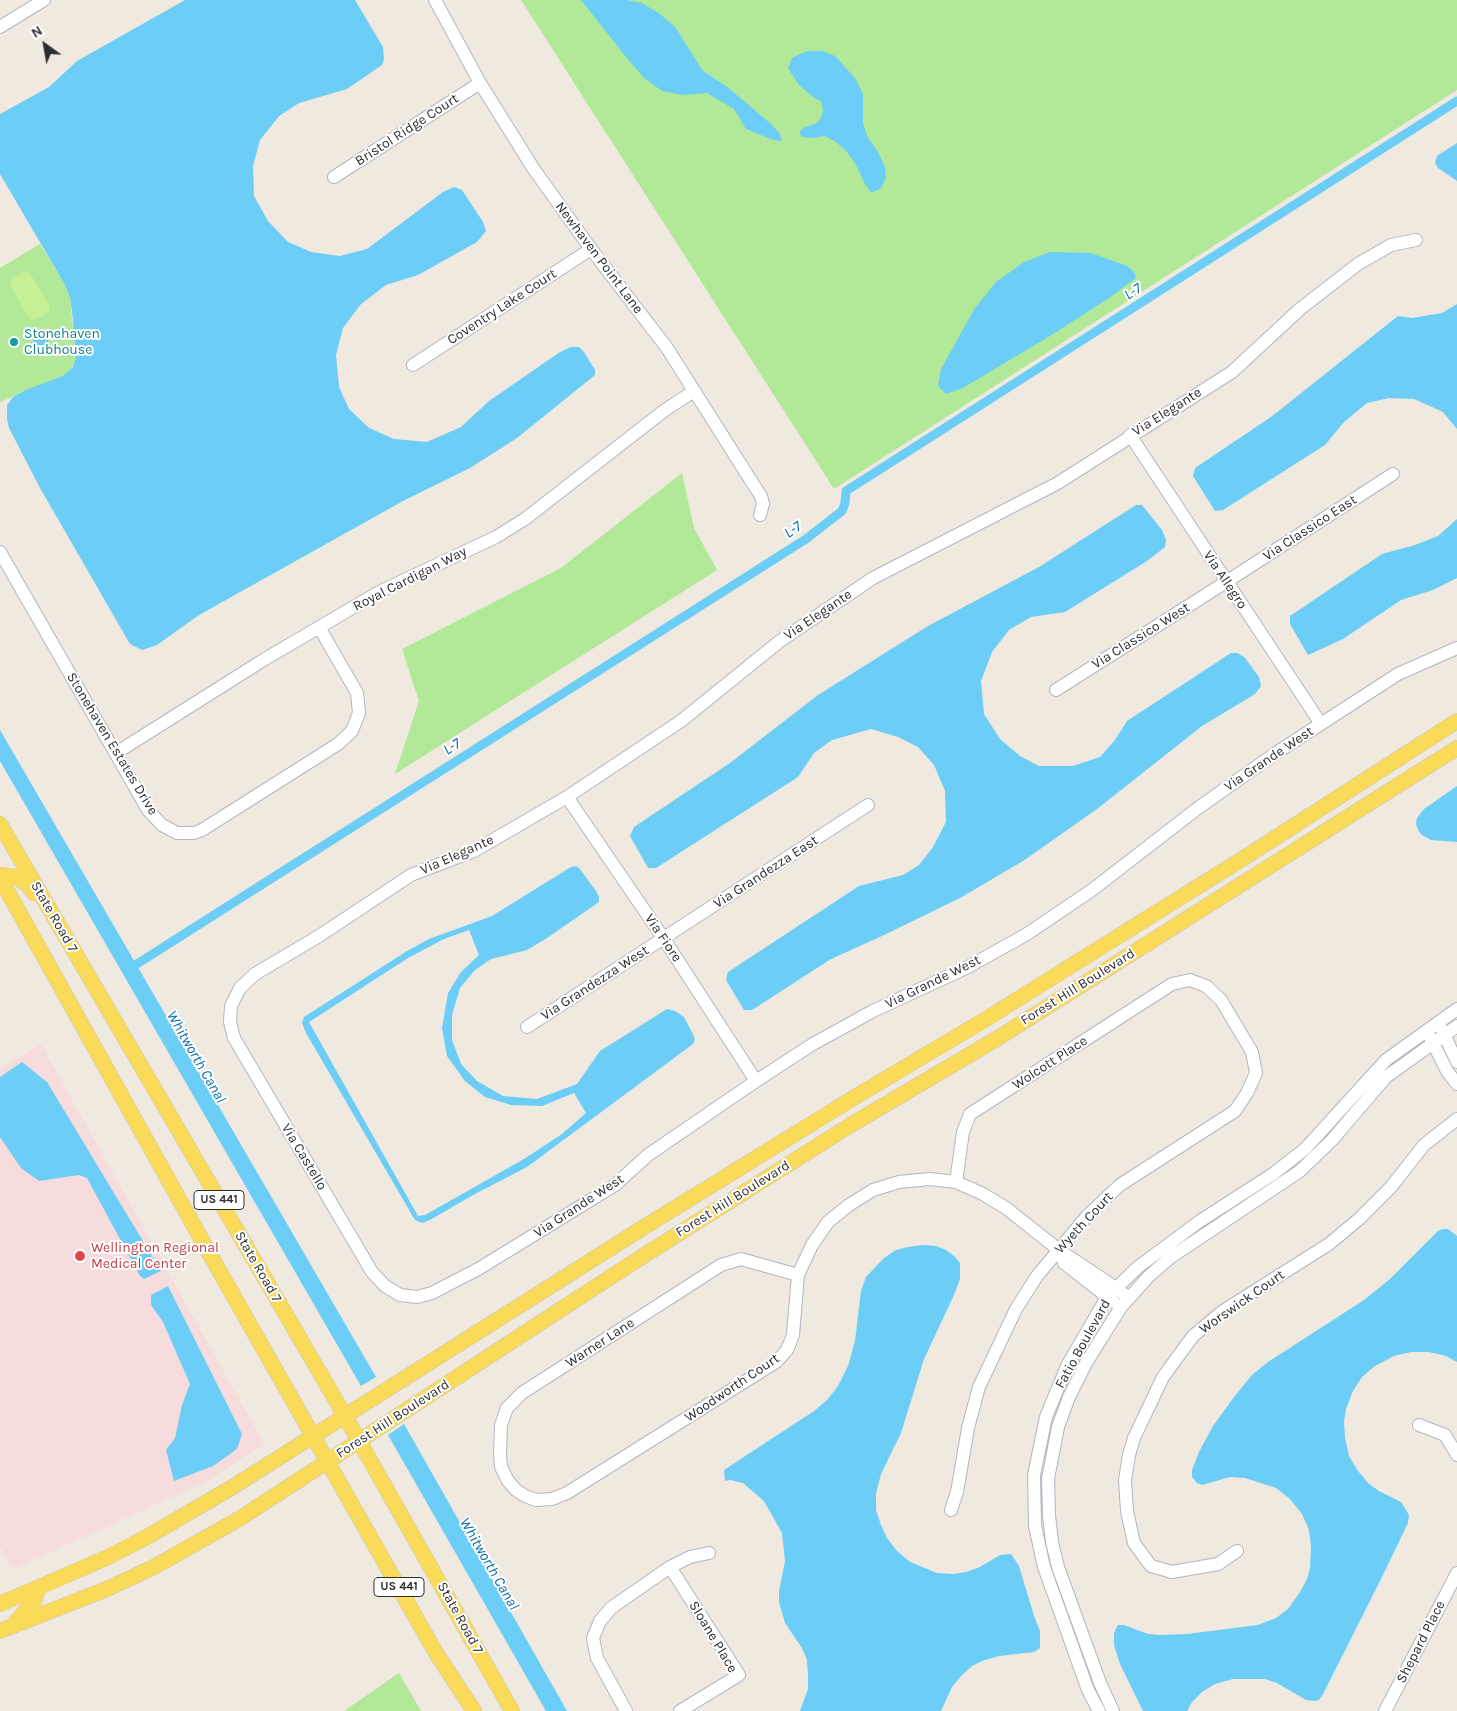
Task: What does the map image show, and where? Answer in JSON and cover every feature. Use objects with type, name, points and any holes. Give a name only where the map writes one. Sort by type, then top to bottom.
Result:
[{"type":"main road","name":"Forest Hill Boulevard","points":[[0,1604],[37,1589],[147,1537],[231,1488],[649,1224],[855,1097],[1011,1004],[1457,722]]},
{"type":"main road","name":"Forest Hill Boulevard","points":[[6,1629],[109,1588],[154,1567],[239,1518],[640,1258],[849,1126],[998,1038],[1457,748]]},
{"type":"main road","name":"State Road 7","points":[[0,824],[6,846],[59,926],[359,1440],[512,1711]]},
{"type":"main road","points":[[1,882],[16,877],[27,884],[59,926]]},
{"type":"main road","name":"State Road 7","points":[[1,882],[436,1653],[474,1711]]},
{"type":"main road","points":[[6,1629],[35,1600],[37,1589]]},
{"type":"street","points":[[0,27],[44,0]]},
{"type":"street","name":"Newhaven Point Lane","points":[[435,0],[480,83],[533,168],[591,249],[667,348],[761,496],[760,515]]},
{"type":"street","name":"Bristol Ridge Court","points":[[334,177],[480,83]]},
{"type":"street","name":"Via Elegante","points":[[231,1006],[240,988],[254,974],[319,936],[411,875],[474,851],[567,797],[682,721],[780,641],[873,578],[1058,482],[1232,372],[1300,309],[1358,264],[1391,245],[1416,240]]},
{"type":"street","name":"Coventry Lake Court","points":[[413,365],[591,249]]},
{"type":"street","name":"Royal Cardigan Way","points":[[116,753],[266,659],[381,591],[496,536],[525,519],[665,410],[694,391]]},
{"type":"street","name":"Via Allegro","points":[[1130,435],[1321,724]]},
{"type":"street","name":"Via Classico East","points":[[1226,582],[1393,474]]},
{"type":"street","name":"Stonehaven Estates Drive","points":[[0,552],[148,810],[162,825],[177,832],[194,833],[202,830],[338,744],[352,731],[359,713],[357,693],[319,627]]},
{"type":"street","name":"Via Classico West","points":[[1056,690],[1226,582]]},
{"type":"street","name":"Via Grande West","points":[[400,1295],[416,1297],[432,1293],[480,1268],[615,1186],[648,1155],[814,1044],[873,1011],[968,967],[1027,934],[1092,890],[1198,808],[1321,724],[1398,674],[1457,648]]},
{"type":"street","name":"Via Fiore","points":[[567,797],[664,939],[756,1081]]},
{"type":"street","name":"Via Grandezza East","points":[[664,939],[868,805]]},
{"type":"street","name":"Via Grandezza West","points":[[527,1027],[664,939]]},
{"type":"street","name":"Wolcott Place","points":[[956,1182],[963,1132],[970,1114],[1172,984],[1190,980]]},
{"type":"street","name":"Wyeth Court","points":[[951,1510],[957,1492],[968,1428],[979,1387],[1016,1309],[1037,1276],[1086,1216],[1120,1185],[1235,1111],[1247,1094],[1256,1073],[1252,1052],[1221,1000],[1206,986],[1190,980]]},
{"type":"street","name":"Via Castello","points":[[231,1006],[230,1022],[234,1038],[372,1272],[384,1286],[400,1295]]},
{"type":"street","name":"Fatio Boulevard","points":[[1113,1711],[1100,1683],[1058,1567],[1052,1542],[1049,1515],[1048,1479],[1058,1427],[1086,1363],[1125,1303],[1170,1257],[1300,1171],[1332,1140],[1386,1077],[1441,1028],[1457,1009]]},
{"type":"street","name":"Fatio Boulevard","points":[[1441,1028],[1457,1026]]},
{"type":"street","points":[[1441,1028],[1457,1062]]},
{"type":"street","points":[[1430,1036],[1447,1071],[1457,1084]]},
{"type":"street","name":"Fatio Boulevard","points":[[1099,1711],[1088,1690],[1044,1567],[1035,1526],[1034,1475],[1046,1417],[1068,1366],[1107,1297],[1138,1267],[1200,1221],[1273,1174],[1305,1149],[1386,1060],[1430,1036]]},
{"type":"street","name":"Worswick Court","points":[[1237,1551],[1218,1564],[1172,1572],[1151,1566],[1134,1543],[1126,1511],[1125,1480],[1129,1455],[1138,1430],[1163,1377],[1193,1336],[1223,1311],[1329,1244],[1359,1219],[1391,1187],[1424,1145],[1457,1119]]},
{"type":"street","name":"Woodworth Court","points":[[536,1500],[552,1499],[567,1493],[776,1362],[787,1350],[793,1335],[798,1275],[812,1245],[828,1222],[849,1205],[873,1190],[899,1182],[930,1179],[956,1182],[983,1194],[1006,1208],[1059,1250],[1116,1288],[1125,1303]]},
{"type":"street","name":"Woodworth Court","points":[[1059,1250],[1064,1264],[1107,1297],[1125,1303]]},
{"type":"street","name":"Warner Lane","points":[[536,1500],[516,1490],[508,1481],[501,1467],[501,1425],[507,1408],[522,1393],[721,1265],[741,1259],[798,1275]]},
{"type":"street","points":[[1419,1425],[1445,1435],[1457,1455]]},
{"type":"street","points":[[626,1711],[597,1658],[592,1638],[600,1621],[611,1608],[670,1567],[690,1557],[709,1553]]},
{"type":"street","name":"Sloane Place","points":[[670,1567],[740,1675],[680,1711]]},
{"type":"street","name":"Shepard Place","points":[[1385,1711],[1457,1572]]},
{"type":"shaded area","name":"Wellington Regional Medical Center","points":[[41,1044],[264,1444],[209,1480],[14,1569],[0,1547],[0,1069]]},
{"type":"green space","points":[[521,0],[1457,0],[1457,90],[834,489]]},
{"type":"green space","points":[[40,244],[65,285],[70,298],[75,362],[69,372],[63,376],[0,402],[0,268]]},
{"type":"green space","points":[[25,271],[30,273],[50,307],[49,312],[35,320],[30,319],[10,285],[11,280]]},
{"type":"green space","points":[[682,473],[694,528],[717,570],[395,774],[419,701],[402,649],[561,568]]},
{"type":"green space","points":[[399,1673],[421,1711],[344,1711],[373,1691]]},
{"type":"water","points":[[185,0],[355,0],[383,47],[384,59],[382,65],[347,89],[299,103],[279,116],[260,140],[253,166],[254,196],[268,221],[288,242],[311,252],[340,256],[367,249],[443,192],[454,187],[462,190],[483,222],[486,231],[477,242],[418,275],[386,285],[361,304],[343,328],[336,355],[339,387],[349,409],[369,428],[394,439],[427,442],[461,427],[489,401],[560,352],[571,347],[579,347],[584,352],[595,370],[595,375],[517,438],[470,468],[403,501],[199,615],[157,645],[142,650],[130,644],[40,488],[9,428],[7,405],[13,397],[28,389],[63,376],[73,367],[76,358],[72,311],[65,285],[0,174],[0,114],[49,87],[77,61]]},
{"type":"water","points":[[581,0],[627,0],[642,3],[660,14],[675,27],[703,71],[726,86],[771,124],[780,134],[782,141],[773,140],[746,129],[734,109],[707,93],[682,95],[662,91],[644,78]]},
{"type":"water","points":[[807,51],[823,51],[835,56],[855,78],[863,94],[863,123],[867,136],[885,167],[886,178],[881,188],[871,193],[856,165],[847,152],[836,142],[825,136],[802,137],[799,132],[805,127],[815,124],[821,118],[823,110],[821,101],[814,98],[799,85],[788,68],[792,58]]},
{"type":"water","points":[[1457,143],[1457,181],[1438,168],[1435,163],[1437,156]]},
{"type":"water","points":[[1050,252],[1091,253],[1127,266],[1134,272],[1136,278],[1050,336],[963,388],[946,394],[938,386],[941,369],[975,308],[996,282],[1024,262]]},
{"type":"water","points":[[1457,304],[1457,429],[1443,412],[1414,399],[1389,398],[1367,403],[1344,422],[1325,445],[1223,510],[1215,511],[1193,476],[1195,468],[1271,417],[1398,316],[1412,318],[1442,313]]},
{"type":"water","points":[[36,331],[44,331],[48,336],[49,344],[46,351],[34,350],[33,338]]},
{"type":"water","points":[[1136,505],[1142,505],[1162,530],[1166,540],[1165,547],[1147,561],[1065,612],[1031,617],[1009,630],[992,652],[981,681],[984,714],[1000,739],[1020,756],[1039,766],[1073,766],[1100,757],[1115,740],[1127,721],[1231,653],[1238,653],[1245,658],[1259,677],[1261,686],[1255,694],[1202,726],[1097,809],[1023,861],[960,898],[831,959],[752,1010],[744,1010],[726,980],[728,972],[859,886],[903,875],[919,865],[933,847],[946,822],[945,791],[934,765],[918,747],[898,737],[871,729],[832,740],[814,753],[798,777],[656,868],[648,868],[630,836],[634,827],[730,763],[818,695],[928,626],[1039,567]]},
{"type":"water","points":[[1457,519],[1457,578],[1433,590],[1401,600],[1343,639],[1308,655],[1290,624],[1290,616],[1382,554],[1415,545],[1438,536]]},
{"type":"water","points":[[0,730],[376,1377],[361,1386],[0,761]]},
{"type":"water","points":[[1457,786],[1457,842],[1431,840],[1422,835],[1416,824],[1417,818],[1424,809]]},
{"type":"water","points":[[576,866],[580,869],[596,891],[599,902],[527,950],[491,959],[475,970],[460,988],[452,1015],[452,1040],[461,1064],[477,1081],[503,1096],[537,1099],[577,1084],[600,1051],[667,1009],[675,1011],[684,1017],[695,1040],[693,1044],[527,1167],[430,1220],[422,1223],[415,1220],[306,1033],[302,1023],[304,1017],[407,951],[429,939],[492,916],[571,867]],"holes":[[[469,930],[479,955],[461,972],[448,993],[442,1028],[447,1056],[465,1081],[485,1097],[511,1105],[542,1106],[574,1093],[586,1113],[562,1134],[524,1159],[425,1215],[418,1216],[309,1022],[408,958],[444,939]]]},
{"type":"water","points":[[22,1062],[47,1082],[161,1271],[144,1279],[140,1276],[87,1178],[79,1175],[39,1181],[21,1168],[0,1137],[0,1077]]},
{"type":"water","points":[[1442,1229],[1448,1229],[1457,1236],[1457,1362],[1446,1356],[1429,1352],[1411,1352],[1394,1356],[1375,1366],[1362,1377],[1353,1391],[1346,1409],[1344,1421],[1345,1438],[1349,1456],[1369,1484],[1401,1502],[1409,1515],[1408,1523],[1323,1694],[1319,1700],[1306,1700],[1277,1683],[1265,1679],[1233,1679],[1215,1684],[1202,1692],[1192,1702],[1187,1711],[1143,1711],[1120,1664],[1114,1645],[1114,1633],[1118,1625],[1124,1625],[1148,1634],[1161,1635],[1187,1634],[1258,1625],[1276,1618],[1288,1609],[1307,1579],[1310,1568],[1311,1547],[1309,1530],[1302,1514],[1290,1499],[1276,1488],[1245,1478],[1230,1477],[1202,1485],[1197,1483],[1192,1477],[1192,1470],[1199,1452],[1213,1426],[1252,1375],[1268,1362],[1364,1300],[1390,1279]]},
{"type":"water","points":[[923,1245],[936,1246],[954,1256],[960,1263],[960,1279],[924,1359],[901,1433],[881,1474],[876,1493],[876,1510],[887,1538],[897,1551],[910,1562],[937,1573],[953,1574],[966,1572],[980,1567],[1000,1555],[1011,1554],[1019,1566],[1040,1631],[1040,1648],[1034,1652],[999,1656],[972,1666],[952,1687],[941,1711],[800,1711],[808,1689],[807,1660],[802,1648],[785,1623],[779,1602],[779,1591],[785,1561],[782,1533],[764,1501],[743,1483],[730,1480],[725,1481],[724,1470],[814,1411],[827,1400],[838,1386],[848,1366],[855,1341],[861,1291],[866,1277],[884,1258],[896,1250]]},
{"type":"water","points":[[168,1286],[242,1434],[237,1449],[213,1466],[174,1481],[166,1450],[175,1438],[182,1405],[190,1384],[163,1322],[151,1305],[151,1295]]},
{"type":"water","points":[[404,1424],[567,1711],[546,1711],[388,1435]]},
{"type":"waterway","name":"L-7","points":[[129,969],[806,539],[842,511],[846,491],[1457,101]]},
{"type":"place","name":"Stonehaven Clubhouse","points":[[14,342]]},
{"type":"place","name":"Wellington Regional Medical Center","points":[[80,1256]]},
{"type":"water label","name":"Whitworth Canal","points":[[196,1057]]},
{"type":"water label","name":"Whitworth Canal","points":[[489,1564]]}]
